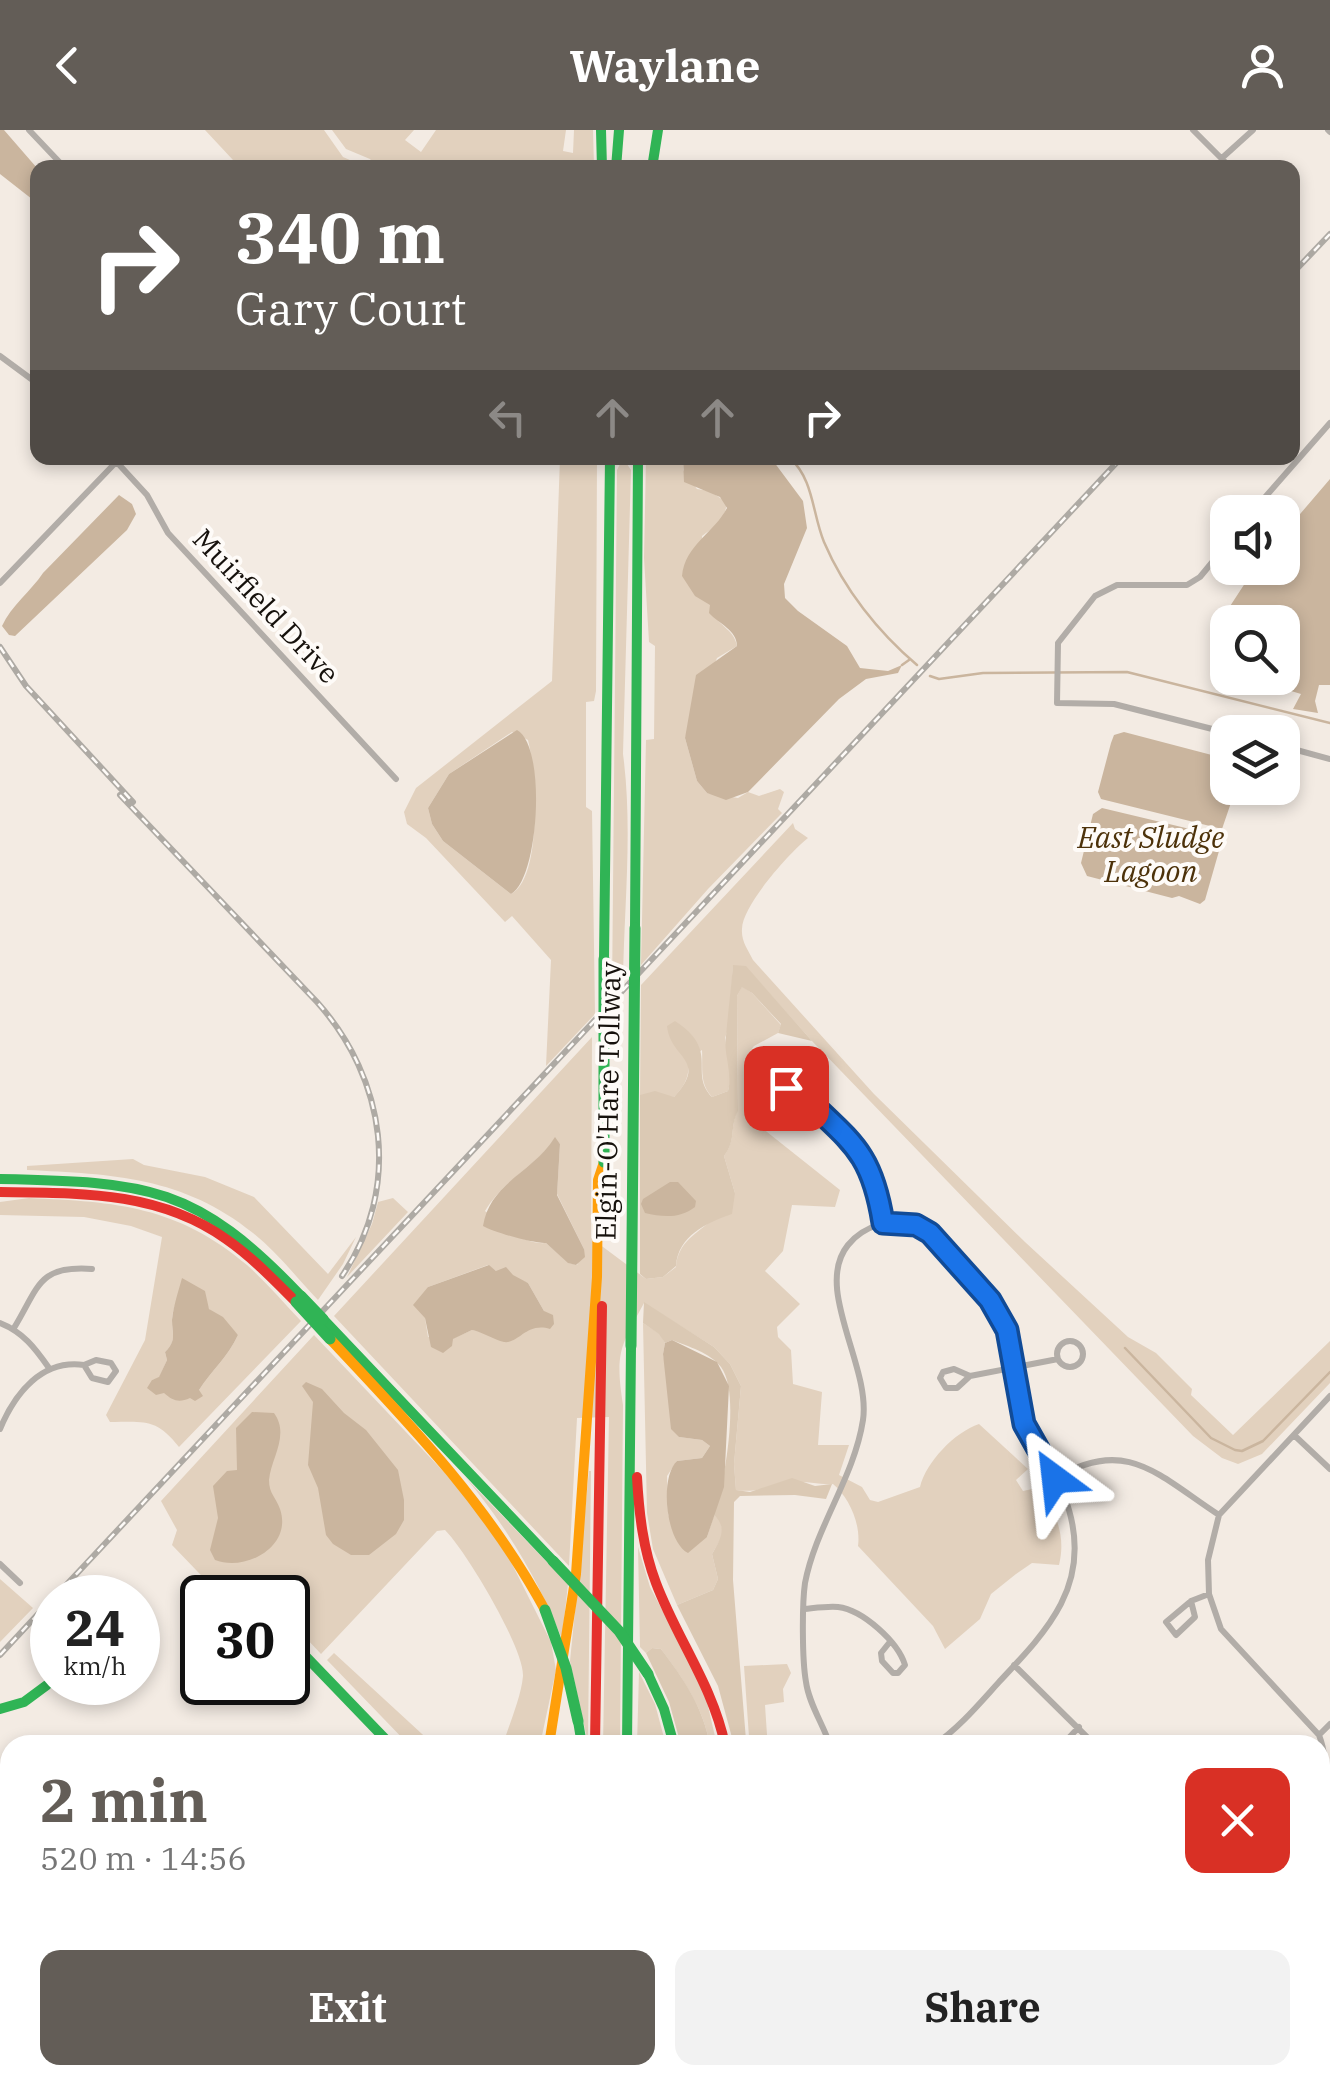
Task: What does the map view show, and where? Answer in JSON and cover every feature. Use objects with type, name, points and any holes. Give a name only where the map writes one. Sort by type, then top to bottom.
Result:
[{"type":"main road","points":[[601,130],[602,160]]},
{"type":"main road","points":[[617,160],[619,130]]},
{"type":"main road","points":[[653,160],[658,130]]},
{"type":"main road","name":"Elgin-O'Hare Tollway","points":[[594,1417],[598,1180],[604,1162],[607,465]]},
{"type":"main road","name":"Elgin-O'Hare Tollway","points":[[628,1735],[638,465]]},
{"type":"main road","points":[[0,1180],[105,1181],[178,1198],[235,1230],[263,1254],[298,1299]]},
{"type":"main road","points":[[0,1192],[96,1192],[164,1206],[200,1222],[238,1246],[298,1299],[619,1631],[648,1674],[671,1735]]},
{"type":"main road","points":[[333,1336],[486,1511],[515,1552],[545,1610],[566,1668],[580,1735]]},
{"type":"main road","points":[[631,1376],[636,1391],[637,1492],[642,1536],[656,1582],[710,1689],[722,1735]]},
{"type":"main road","points":[[551,1735],[570,1627],[594,1417]]},
{"type":"main road","points":[[594,1417],[595,1735]]},
{"type":"main road","points":[[310,1661],[381,1735]]},
{"type":"main road","points":[[0,1709],[30,1698]]},
{"type":"street","points":[[30,130],[58,160]]},
{"type":"street","points":[[1193,130],[1222,158],[1252,130]]},
{"type":"street","points":[[0,356],[30,378]]},
{"type":"street","points":[[1300,457],[1330,422]]},
{"type":"street","points":[[0,583],[111,465]]},
{"type":"street","name":"Muirfield Drive","points":[[122,465],[147,495],[168,533],[396,779]]},
{"type":"street","points":[[1267,495],[1293,465]]},
{"type":"street","points":[[1210,564],[1187,585],[1117,586],[1095,596],[1063,634],[1056,649],[1057,703],[1114,704],[1210,728]]},
{"type":"street","points":[[1300,750],[1330,758]]},
{"type":"street","points":[[814,1106],[800,1112],[793,1110],[781,1099],[781,1092],[794,1087],[814,1106],[863,1155],[883,1223]]},
{"type":"street","points":[[826,1735],[806,1682],[806,1583],[853,1463],[865,1404],[834,1275],[847,1246],[863,1232],[883,1223],[916,1225],[940,1243],[990,1300],[1007,1330],[1024,1424],[1055,1479],[1075,1545],[1072,1575],[1052,1623],[946,1735]]},
{"type":"street","points":[[14,1328],[40,1285],[55,1270],[92,1269]]},
{"type":"street","points":[[0,1323],[14,1328],[32,1344],[49,1368]]},
{"type":"street","points":[[1071,1341],[1082,1348],[1084,1356],[1076,1366],[1064,1366],[1058,1359],[1063,1344],[1071,1341]]},
{"type":"street","points":[[970,1376],[1058,1359]]},
{"type":"street","points":[[0,1429],[22,1391],[49,1368],[64,1363],[84,1366],[96,1360],[111,1364],[116,1371],[108,1382],[92,1378],[84,1366]]},
{"type":"street","points":[[1330,1396],[1219,1515],[1208,1560],[1209,1594],[1220,1628],[1319,1735],[1330,1724]]},
{"type":"street","points":[[1294,1434],[1330,1469]]},
{"type":"street","points":[[1055,1479],[1079,1464],[1112,1457],[1145,1466],[1219,1515]]},
{"type":"street","points":[[0,1564],[20,1583]]},
{"type":"street","points":[[1191,1601],[1195,1617],[1176,1635],[1166,1622],[1191,1601],[1209,1594]]},
{"type":"street","points":[[805,1608],[840,1607],[862,1616],[890,1643],[904,1659],[905,1666],[898,1673],[882,1661],[881,1653],[890,1643]]},
{"type":"street","points":[[1014,1666],[1086,1735]]},
{"type":"street","points":[[1071,1735],[1079,1727]]},
{"type":"shaded area","points":[[205,130],[324,130],[343,157],[350,160],[233,160]]},
{"type":"shaded area","points":[[332,130],[414,130],[405,140],[421,152],[436,130],[566,130],[563,151],[573,153],[574,130],[593,130],[594,160],[371,160],[346,149]]},
{"type":"shaded area","points":[[560,465],[597,465],[596,691],[594,701],[586,702],[586,807],[592,811],[595,1014],[546,1066],[551,960],[512,916],[505,922],[426,838],[407,824],[404,812],[416,788],[552,681]],"holes":[[[512,732],[528,740],[533,775],[533,846],[521,884],[511,894],[443,841],[428,808],[449,774]]]},
{"type":"shaded area","points":[[620,465],[628,465],[631,470],[623,754],[628,839],[623,982],[612,993]]},
{"type":"shaded area","points":[[646,465],[683,465],[697,489],[710,491],[726,502],[722,518],[702,536],[704,563],[711,608],[737,646],[717,658],[685,738],[697,781],[707,793],[738,798],[748,792],[759,796],[780,789],[784,792],[778,809],[782,813],[641,965],[646,740],[654,739],[655,646],[649,642],[644,558]]},
{"type":"shaded area","points":[[793,823],[808,838],[768,880],[744,919],[743,938],[753,960],[874,1094],[1025,1242],[1128,1337],[1156,1353],[1192,1389],[1191,1395],[1233,1435],[1330,1341],[1330,1383],[1262,1454],[1238,1464],[1222,1458],[1193,1436],[812,1041],[746,967],[733,966],[725,1038],[731,1078],[728,1091],[712,1097],[708,1092],[702,1075],[702,1050],[688,1060],[686,1080],[674,1097],[640,1095],[641,985]]},
{"type":"shaded area","points":[[733,965],[746,966],[812,1041],[778,1033],[781,1024],[742,987],[737,996],[738,1111],[724,1156],[735,1193],[732,1214],[703,1226],[688,1239],[676,1266],[663,1277],[646,1279],[640,1274],[640,1095],[655,1091],[674,1097],[684,1084],[688,1067],[667,1026],[675,1021],[697,1042],[705,1088],[712,1097],[728,1091],[725,1043]]},
{"type":"shaded area","points":[[742,986],[781,1025],[778,1033],[754,1046],[748,1054],[767,1089],[751,1108],[752,1120],[840,1190],[835,1207],[792,1205],[783,1251],[765,1271],[800,1304],[777,1327],[778,1337],[791,1350],[793,1384],[822,1392],[818,1445],[849,1445],[839,1475],[862,1487],[870,1500],[878,1502],[920,1487],[943,1449],[979,1424],[1028,1469],[1016,1480],[1023,1491],[1037,1488],[1046,1492],[1059,1527],[1059,1565],[1032,1563],[1016,1574],[991,1594],[980,1619],[945,1649],[933,1626],[858,1546],[853,1512],[833,1484],[800,1482],[736,1490],[734,1464],[741,1386],[730,1364],[714,1347],[644,1303],[625,1341],[620,1361],[620,1735],[603,1735],[609,1417],[577,1418],[569,1566],[334,1316],[592,1037],[591,1238],[646,1279],[663,1277],[676,1267],[684,1244],[735,1193],[724,1156],[738,1110],[737,996]],"holes":[[[555,1138],[560,1144],[557,1194],[584,1249],[577,1265],[546,1243],[529,1241],[513,1233],[485,1211]],[[488,1265],[528,1283],[544,1311],[539,1326],[514,1339],[472,1330],[452,1339],[428,1337],[428,1287]]]},
{"type":"shaded area","points":[[133,1159],[144,1165],[205,1177],[254,1197],[328,1274],[356,1237],[318,1300],[262,1240],[201,1200],[118,1177],[27,1170],[27,1166]]},
{"type":"shaded area","points":[[29,1198],[90,1202],[170,1219],[196,1230],[247,1265],[301,1321],[179,1447],[156,1426],[110,1422],[106,1415],[145,1340],[162,1237],[84,1217],[0,1215],[0,1202]],"holes":[[[181,1288],[204,1299],[209,1309],[238,1335],[199,1390],[164,1393],[152,1380],[159,1378],[167,1360],[165,1352],[172,1341],[172,1317]]]},
{"type":"shaded area","points":[[393,1198],[408,1212],[347,1277],[378,1202]]},
{"type":"shaded area","points":[[644,1302],[714,1347],[730,1364],[741,1386],[734,1464],[736,1490],[750,1492],[792,1478],[815,1486],[832,1484],[826,1499],[740,1496],[734,1502],[733,1580],[746,1735],[731,1735],[718,1686],[677,1605],[713,1590],[718,1579],[712,1554],[721,1534],[721,1525],[714,1515],[729,1440],[727,1380],[711,1357],[672,1340],[665,1343],[643,1323]]},
{"type":"shaded area","points":[[643,1323],[660,1334],[665,1343],[663,1354],[679,1437],[702,1440],[710,1446],[702,1458],[677,1461],[667,1476],[668,1514],[674,1530],[707,1537],[714,1515],[721,1521],[723,1535],[712,1554],[718,1579],[713,1590],[677,1605],[653,1549],[647,1513]]},
{"type":"shaded area","points":[[314,1335],[460,1489],[508,1556],[551,1642],[556,1670],[542,1735],[506,1735],[522,1684],[521,1663],[492,1600],[445,1530],[437,1531],[321,1654],[310,1642],[310,1575],[201,1575],[172,1545],[177,1530],[161,1501]]},
{"type":"shaded area","points":[[589,1471],[591,1471],[588,1735],[570,1661]]},
{"type":"shaded area","points":[[465,1477],[568,1584],[562,1639],[520,1554]]},
{"type":"shaded area","points":[[638,1547],[650,1587],[704,1689],[715,1735],[707,1735],[692,1694],[661,1649],[652,1648],[646,1653],[640,1647]]},
{"type":"shaded area","points":[[0,1579],[30,1605],[30,1611],[0,1642]]},
{"type":"shaded area","points":[[652,1648],[661,1649],[685,1683],[707,1735],[678,1735],[669,1702],[646,1653]]},
{"type":"shaded area","points":[[334,1653],[423,1735],[399,1735],[327,1660]]},
{"type":"shaded area","points":[[787,1664],[791,1673],[783,1689],[784,1702],[765,1705],[767,1735],[749,1735],[744,1666]]},
{"type":"shaded area","points":[[639,1672],[655,1704],[663,1735],[637,1735]]},
{"type":"water","points":[[0,130],[4,130],[30,160],[30,198],[0,174]]},
{"type":"water","points":[[683,465],[776,465],[803,501],[807,528],[784,584],[785,598],[847,646],[860,668],[888,671],[902,665],[898,673],[866,679],[839,699],[748,792],[726,800],[707,793],[697,781],[685,738],[696,675],[737,646],[736,640],[709,613],[710,605],[695,596],[682,576],[688,556],[727,508],[720,497],[684,482]]},
{"type":"water","points":[[1330,479],[1330,685],[1319,685],[1315,701],[1318,713],[1293,709],[1301,694],[1300,605],[1231,605],[1244,585],[1300,585],[1300,514]]},
{"type":"water","points":[[119,495],[132,504],[136,514],[127,530],[15,636],[9,635],[2,626],[11,612]]},
{"type":"water","points":[[517,730],[527,741],[533,760],[536,812],[528,864],[521,883],[511,894],[443,841],[428,808],[449,774]]},
{"type":"water","points":[[1124,732],[1210,755],[1210,805],[1230,805],[1222,829],[1101,799],[1098,792],[1114,735]]},
{"type":"water","name":"East Sludge Lagoon","points":[[1102,808],[1215,835],[1221,844],[1205,900],[1200,904],[1087,876],[1081,863],[1093,814]]},
{"type":"water","points":[[555,1137],[560,1144],[557,1195],[584,1249],[585,1257],[576,1265],[568,1263],[546,1243],[483,1226],[494,1198]]},
{"type":"water","points":[[670,1182],[678,1182],[696,1201],[695,1207],[671,1216],[645,1213],[643,1199]]},
{"type":"water","points":[[489,1265],[496,1271],[506,1267],[528,1283],[544,1311],[553,1315],[554,1324],[550,1329],[535,1328],[509,1342],[472,1330],[453,1339],[452,1346],[443,1353],[431,1347],[425,1318],[413,1305],[428,1287]]},
{"type":"water","points":[[182,1278],[205,1291],[209,1309],[223,1317],[238,1335],[199,1390],[203,1396],[195,1401],[176,1400],[164,1393],[156,1395],[147,1388],[159,1377],[167,1360],[165,1352],[172,1340]]},
{"type":"water","points":[[672,1340],[717,1362],[729,1386],[724,1487],[707,1537],[688,1553],[680,1547],[670,1524],[668,1481],[677,1461],[702,1458],[710,1446],[702,1440],[679,1437],[671,1429],[663,1354],[665,1343]]},
{"type":"water","points":[[306,1382],[322,1389],[366,1430],[398,1470],[404,1520],[396,1534],[369,1555],[351,1555],[326,1535],[318,1488],[308,1465],[313,1402],[302,1386]]},
{"type":"water","points":[[252,1412],[274,1413],[278,1421],[280,1438],[269,1480],[282,1523],[280,1535],[264,1553],[227,1563],[215,1560],[210,1550],[218,1518],[213,1486],[227,1471],[237,1470],[236,1428]]},
{"type":"waterway","points":[[796,465],[804,476],[824,542],[841,576],[876,624],[917,665]]},
{"type":"waterway","points":[[902,665],[909,660]]},
{"type":"waterway","points":[[930,676],[939,679],[983,673],[1127,672],[1330,723]]},
{"type":"waterway","points":[[1125,1348],[1211,1438],[1242,1451],[1263,1441],[1330,1372]]},
{"type":"railway","points":[[1300,266],[1330,234]]},
{"type":"railway","points":[[76,1575],[1114,465]]},
{"type":"railway","points":[[0,647],[26,686],[133,802]]},
{"type":"railway","points":[[120,795],[317,1002],[358,1065],[371,1099],[379,1171],[373,1207],[361,1242],[342,1276]]},
{"type":"railway","points":[[0,1655],[30,1623]]},
{"type":"traffic: fast","points":[[601,130],[602,160]]},
{"type":"traffic: fast","points":[[617,160],[619,130]]},
{"type":"traffic: fast","points":[[653,160],[658,130]]},
{"type":"traffic: fast","points":[[604,959],[610,465]]},
{"type":"traffic: fast","points":[[635,928],[638,465]]},
{"type":"traffic: fast","points":[[631,1346],[635,928]]},
{"type":"traffic: fast","points":[[604,959],[604,1162]]},
{"type":"traffic: fast","points":[[0,1179],[95,1183],[167,1197],[230,1231],[301,1296]]},
{"type":"traffic: fast","points":[[301,1296],[323,1319]]},
{"type":"traffic: fast","points":[[296,1302],[330,1339]]},
{"type":"traffic: fast","points":[[323,1319],[553,1561]]},
{"type":"traffic: fast","points":[[627,1735],[631,1346]]},
{"type":"traffic: fast","points":[[553,1561],[619,1631],[648,1674]]},
{"type":"traffic: fast","points":[[545,1610],[566,1668],[578,1721]]},
{"type":"traffic: fast","points":[[310,1661],[381,1735]]},
{"type":"traffic: fast","points":[[648,1674],[671,1735]]},
{"type":"traffic: fast","points":[[0,1709],[30,1698]]},
{"type":"traffic: fast","points":[[578,1721],[580,1735]]},
{"type":"traffic: slow","points":[[551,1735],[576,1574],[597,1277],[598,1180],[604,1162]]},
{"type":"traffic: slow","points":[[330,1339],[473,1501],[545,1610]]},
{"type":"traffic: jam","points":[[0,1192],[118,1198],[174,1212],[236,1246],[296,1302]]},
{"type":"traffic: jam","points":[[595,1735],[602,1306]]},
{"type":"traffic: jam","points":[[637,1477],[642,1531],[652,1570],[712,1703],[722,1735]]},
{"type":"route","points":[[786,1088],[798,1090],[863,1155],[883,1223],[916,1225],[930,1233],[990,1300],[1007,1330],[1024,1424],[1055,1479]]}]
